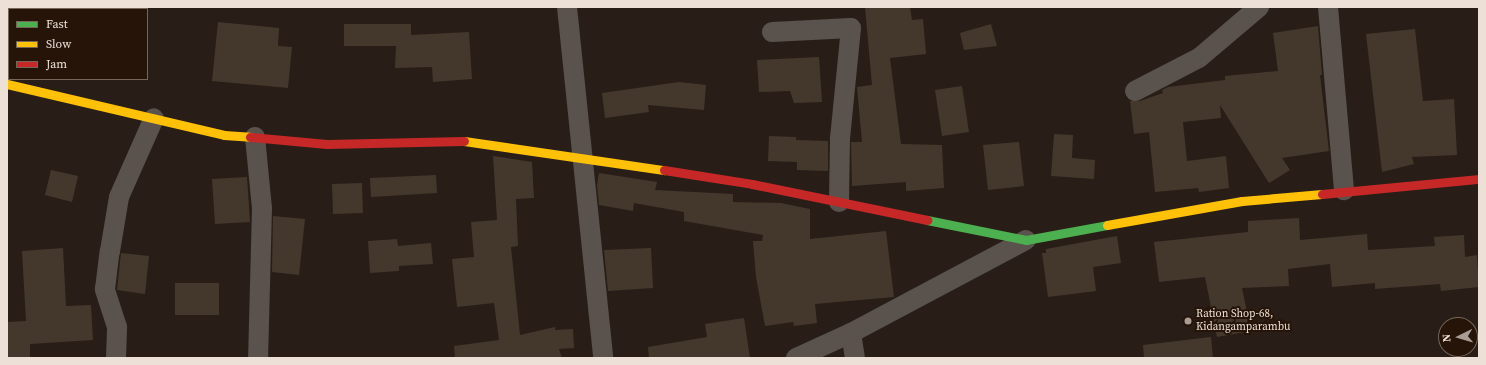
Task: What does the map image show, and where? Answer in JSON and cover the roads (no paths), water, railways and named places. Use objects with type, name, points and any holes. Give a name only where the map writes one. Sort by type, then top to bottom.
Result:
[{"type":"main road","points":[[7,84],[224,135],[327,144],[475,141],[752,184],[1026,240],[1242,201],[1344,190],[1479,179]]},
{"type":"street","points":[[567,7],[603,358]]},
{"type":"street","points":[[1134,91],[1199,58],[1259,7]]},
{"type":"street","points":[[1328,7],[1344,190]]},
{"type":"street","points":[[772,32],[850,28],[840,138],[839,202]]},
{"type":"street","points":[[116,358],[117,327],[105,289],[110,251],[119,197],[154,118]]},
{"type":"street","points":[[255,137],[262,208],[258,358]]},
{"type":"street","points":[[796,358],[850,333],[1026,240]]},
{"type":"street","points":[[850,333],[855,358]]},
{"type":"place","name":"Ration Shop-68, Kidangamparambu","points":[[1188,321]]}]
